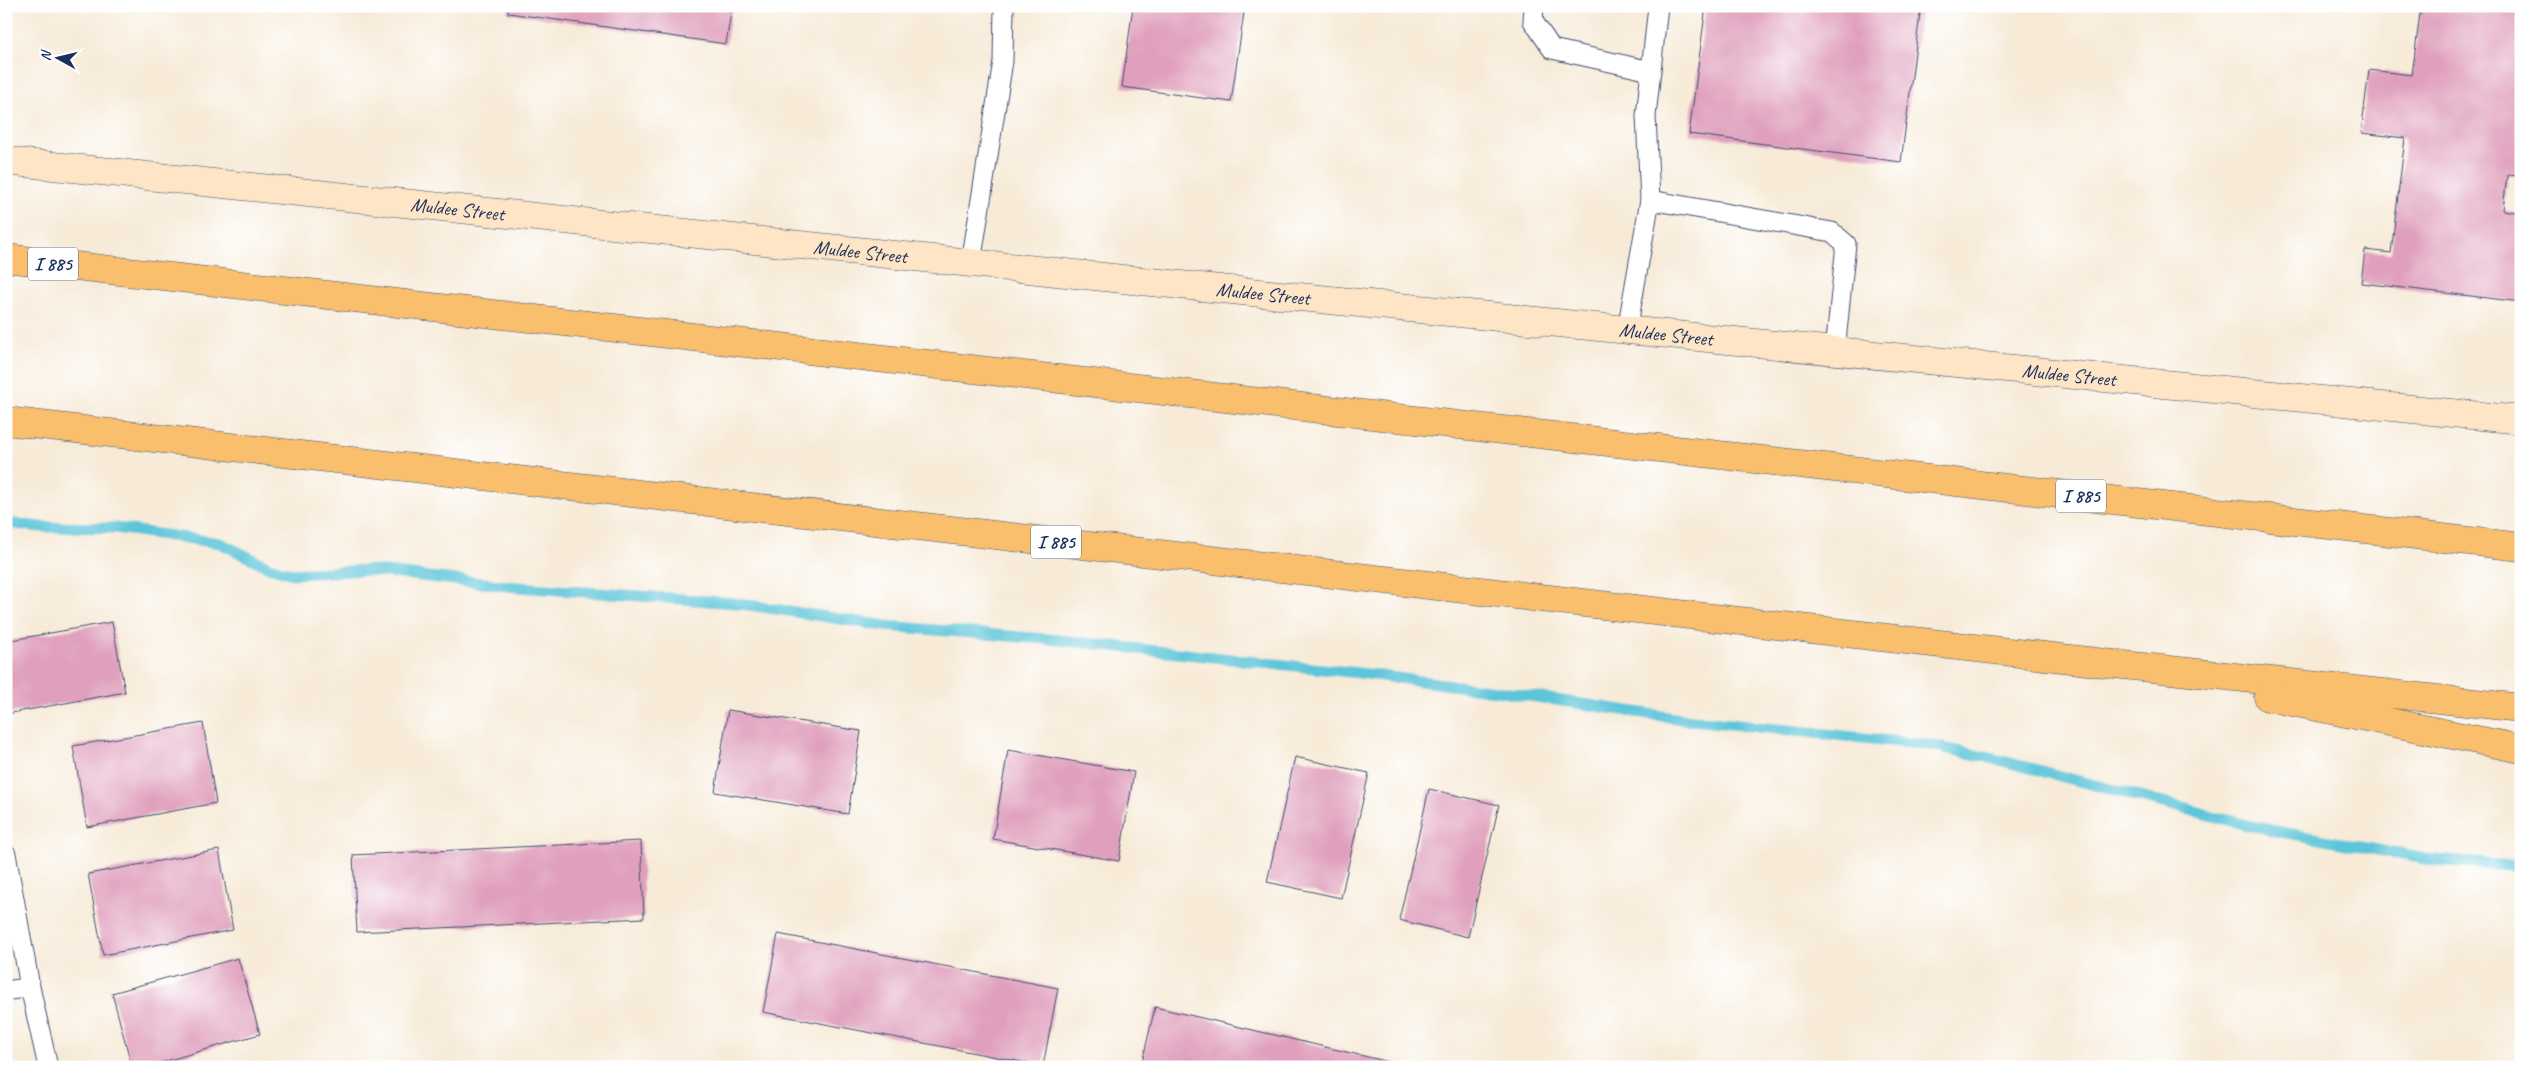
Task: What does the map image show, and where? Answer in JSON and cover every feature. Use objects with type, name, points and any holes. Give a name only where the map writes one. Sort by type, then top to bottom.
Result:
[{"type":"highway","name":"I 885","points":[[6,258],[2521,547]]},
{"type":"highway","name":"I 885","points":[[6,421],[2105,663],[2521,708]]},
{"type":"highway","points":[[2105,663],[2521,749]]},
{"type":"street","name":"Muldee Street","points":[[6,161],[972,264],[2521,420]]},
{"type":"lane","points":[[972,264],[1003,61],[1004,6]]},
{"type":"lane","points":[[1534,6],[1532,21],[1552,49],[1651,72]]},
{"type":"lane","points":[[1627,330],[1650,200],[1646,116],[1658,6]]},
{"type":"lane","points":[[1650,200],[1832,232],[1846,244],[1835,351]]},
{"type":"lane","points":[[6,854],[30,987],[48,1067]]},
{"type":"lane","points":[[6,991],[30,987]]},
{"type":"building","points":[[509,6],[732,6],[726,44],[508,13]]},
{"type":"building","points":[[1133,6],[1245,6],[1231,102],[1122,87]]},
{"type":"building","points":[[1706,6],[1921,6],[1901,162],[1689,134]]},
{"type":"building","points":[[2421,6],[2521,6],[2521,176],[2507,175],[2503,210],[2521,213],[2521,302],[2361,283],[2365,250],[2391,253],[2405,138],[2361,133],[2369,70],[2412,75]]},
{"type":"building","points":[[112,622],[125,692],[6,714],[6,641]]},
{"type":"building","points":[[728,710],[861,731],[848,814],[715,792]]},
{"type":"building","points":[[203,723],[216,803],[87,827],[73,746]]},
{"type":"building","points":[[1008,750],[1134,772],[1119,861],[993,839]]},
{"type":"building","points":[[1295,757],[1369,773],[1341,898],[1267,882]]},
{"type":"building","points":[[1429,789],[1499,805],[1468,937],[1399,920]]},
{"type":"building","points":[[641,841],[644,918],[357,932],[353,855]]},
{"type":"building","points":[[219,850],[233,930],[103,955],[88,874]]},
{"type":"building","points":[[778,934],[1058,988],[1043,1066],[763,1012]]},
{"type":"building","points":[[238,958],[260,1034],[145,1067],[132,1067],[112,993]]},
{"type":"building","points":[[1155,1007],[1406,1066],[1406,1067],[1141,1067]]},
{"type":"waterway","points":[[6,523],[41,527],[116,528],[220,543],[269,567],[292,574],[368,570],[517,587],[735,603],[886,626],[1058,640],[1359,673],[1682,719],[1930,745],[1999,760],[2255,827],[2425,859],[2521,867]]}]
